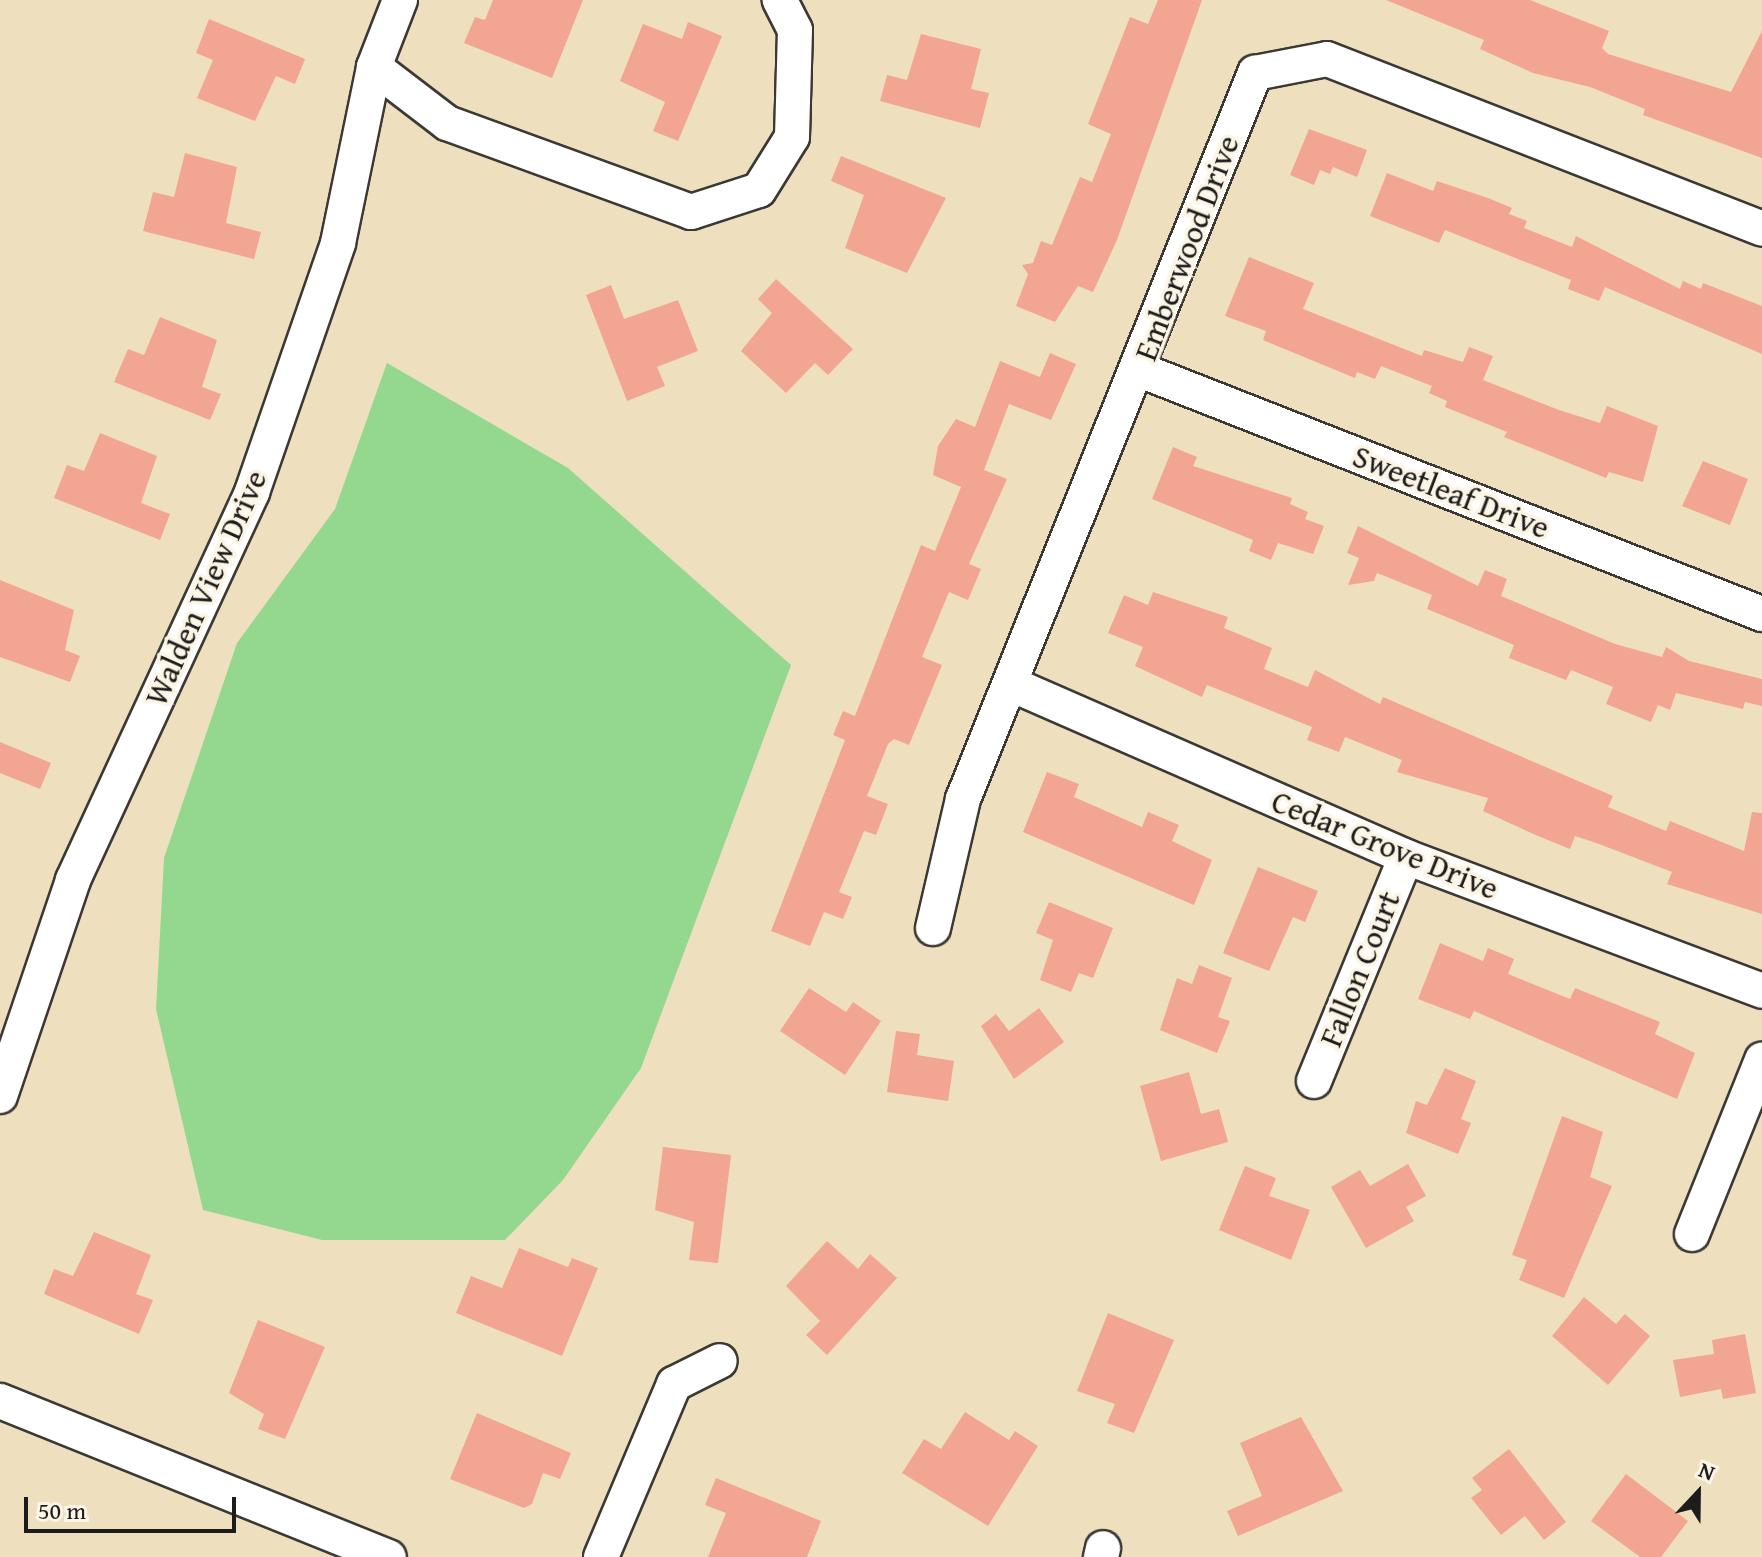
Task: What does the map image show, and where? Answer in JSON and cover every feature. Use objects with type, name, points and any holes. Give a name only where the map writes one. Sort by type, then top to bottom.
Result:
[{"type":"street","name":"Walden View Drive","points":[[0,1096],[73,880],[252,492],[338,243],[374,67],[400,0]]},
{"type":"street","points":[[374,67],[447,123],[691,212],[759,190],[792,137],[795,30],[780,0]]},
{"type":"street","name":"Emberwood Drive","points":[[933,928],[963,799],[1013,685],[1140,370],[1255,73],[1327,59],[1762,229]]},
{"type":"street","name":"Sweetleaf Drive","points":[[1140,370],[1762,614]]},
{"type":"street","name":"Cedar Grove Drive","points":[[1013,685],[1406,857],[1762,991]]},
{"type":"street","name":"Fallon Court","points":[[1314,1081],[1406,857]]},
{"type":"street","points":[[1692,1234],[1762,1060]]},
{"type":"street","points":[[601,1557],[674,1384],[720,1361]]},
{"type":"street","points":[[0,1401],[389,1557]]},
{"type":"green space","points":[[387,363],[568,468],[791,665],[641,1068],[563,1180],[505,1240],[322,1240],[203,1210],[156,1009],[164,858],[237,643],[335,509]]},
{"type":"building","points":[[493,0],[583,0],[552,78],[464,43],[475,17],[485,20]]},
{"type":"building","points":[[1158,0],[1202,0],[1117,240],[1093,292],[1078,286],[1055,322],[1016,306],[1028,274],[1022,265],[1033,263],[1041,241],[1052,245],[1080,177],[1092,182],[1111,134],[1088,124],[1130,17],[1148,24]]},
{"type":"building","points":[[1386,0],[1530,0],[1609,31],[1602,48],[1608,54],[1731,92],[1762,31],[1762,158],[1643,115],[1645,109],[1590,87],[1533,73],[1480,49],[1484,40]]},
{"type":"building","points":[[209,19],[305,59],[295,84],[276,76],[255,121],[197,98],[213,60],[196,53]]},
{"type":"building","points":[[688,22],[722,36],[678,141],[653,131],[665,102],[620,81],[643,24],[682,39]]},
{"type":"building","points":[[921,34],[981,49],[971,89],[989,93],[980,128],[880,101],[887,75],[907,80]]},
{"type":"building","points":[[1309,129],[1367,150],[1357,177],[1333,167],[1330,174],[1320,170],[1314,185],[1290,175]]},
{"type":"building","points":[[185,153],[237,167],[226,223],[261,232],[254,259],[143,231],[153,192],[174,197]]},
{"type":"building","points":[[841,156],[946,198],[907,273],[845,248],[864,195],[831,181]]},
{"type":"building","points":[[1387,173],[1433,191],[1437,181],[1488,198],[1512,208],[1509,214],[1527,221],[1524,228],[1572,247],[1576,236],[1680,289],[1683,281],[1701,289],[1703,283],[1762,306],[1762,354],[1605,287],[1599,301],[1568,289],[1571,280],[1445,230],[1439,243],[1370,216]]},
{"type":"building","points":[[1249,257],[1314,283],[1303,309],[1422,356],[1424,350],[1463,362],[1469,347],[1493,356],[1483,380],[1600,423],[1607,406],[1658,426],[1643,482],[1609,472],[1606,478],[1504,437],[1507,432],[1445,407],[1447,401],[1429,393],[1432,386],[1381,366],[1375,379],[1357,372],[1355,378],[1263,340],[1266,331],[1225,316]]},
{"type":"building","points":[[776,279],[853,349],[828,375],[815,363],[786,393],[741,351],[772,313],[758,299]]},
{"type":"building","points":[[611,285],[624,319],[678,300],[698,351],[657,367],[665,386],[627,401],[586,295]]},
{"type":"building","points":[[160,317],[217,340],[202,387],[221,394],[210,420],[114,382],[128,349],[144,355]]},
{"type":"building","points":[[1050,353],[1076,364],[1051,420],[1009,404],[984,470],[1007,479],[969,564],[981,569],[968,600],[949,592],[922,657],[942,665],[909,745],[894,739],[888,744],[867,796],[888,804],[876,835],[864,831],[839,892],[852,897],[843,919],[824,912],[810,946],[771,931],[845,740],[833,735],[843,711],[855,716],[921,545],[935,551],[961,487],[933,475],[938,446],[956,419],[975,427],[1000,361],[1040,377]]},
{"type":"building","points":[[100,433],[157,456],[141,503],[170,514],[160,540],[54,498],[67,465],[84,471]]},
{"type":"building","points":[[1173,447],[1197,457],[1193,466],[1292,498],[1290,504],[1308,512],[1305,519],[1324,526],[1313,554],[1278,543],[1271,560],[1249,551],[1253,540],[1152,499]]},
{"type":"building","points":[[1703,461],[1748,479],[1730,525],[1682,506]]},
{"type":"building","points":[[1358,526],[1478,586],[1485,570],[1507,579],[1501,596],[1615,644],[1662,657],[1666,647],[1689,661],[1762,679],[1762,706],[1745,702],[1743,709],[1676,693],[1670,710],[1658,705],[1651,722],[1606,704],[1613,687],[1571,670],[1566,680],[1509,658],[1514,645],[1427,609],[1432,595],[1377,573],[1374,581],[1348,585],[1359,558],[1347,553]]},
{"type":"building","points":[[0,580],[74,610],[65,650],[80,656],[70,682],[0,657]]},
{"type":"building","points":[[1153,592],[1228,617],[1224,628],[1272,648],[1264,669],[1308,687],[1315,670],[1380,704],[1383,697],[1613,796],[1608,807],[1666,831],[1670,821],[1744,851],[1752,812],[1762,813],[1762,914],[1667,884],[1672,872],[1599,844],[1575,836],[1570,849],[1538,836],[1483,811],[1488,798],[1397,772],[1402,760],[1345,737],[1339,752],[1307,740],[1312,727],[1207,685],[1202,697],[1135,666],[1143,647],[1108,633],[1124,595],[1148,605]]},
{"type":"building","points":[[0,742],[51,763],[40,789],[0,773]]},
{"type":"building","points":[[1047,772],[1079,784],[1074,797],[1142,827],[1148,812],[1179,825],[1172,841],[1212,860],[1194,905],[1023,832]]},
{"type":"building","points":[[1258,867],[1318,891],[1305,922],[1293,917],[1269,971],[1223,953]]},
{"type":"building","points":[[1049,902],[1113,928],[1093,978],[1079,973],[1071,992],[1040,980],[1053,940],[1036,933]]},
{"type":"building","points":[[1440,943],[1483,961],[1488,948],[1514,959],[1508,974],[1570,999],[1575,988],[1660,1022],[1655,1034],[1695,1053],[1677,1099],[1474,1011],[1470,1019],[1418,999]]},
{"type":"building","points":[[1199,965],[1232,978],[1218,1017],[1230,1021],[1217,1053],[1160,1030],[1177,978],[1192,984]]},
{"type":"building","points":[[809,988],[846,1012],[853,1002],[881,1021],[845,1075],[780,1031]]},
{"type":"building","points":[[1039,1008],[1064,1042],[1014,1079],[981,1026],[996,1014],[1009,1031]]},
{"type":"building","points":[[896,1031],[920,1034],[917,1055],[954,1061],[948,1101],[887,1092]]},
{"type":"building","points":[[1445,1068],[1476,1081],[1461,1119],[1471,1123],[1458,1154],[1406,1133],[1416,1101],[1427,1105]]},
{"type":"building","points":[[1189,1072],[1201,1114],[1219,1109],[1228,1142],[1161,1161],[1140,1086]]},
{"type":"building","points":[[1562,1116],[1603,1132],[1590,1177],[1612,1186],[1564,1298],[1519,1280],[1527,1260],[1512,1255]]},
{"type":"building","points":[[663,1147],[731,1155],[718,1263],[689,1260],[694,1222],[655,1210]]},
{"type":"building","points":[[1408,1164],[1426,1196],[1406,1207],[1414,1221],[1366,1248],[1331,1187],[1360,1170],[1370,1186]]},
{"type":"building","points":[[1245,1166],[1276,1178],[1269,1196],[1310,1210],[1291,1260],[1219,1230]]},
{"type":"building","points":[[94,1232],[151,1255],[136,1294],[153,1300],[139,1334],[44,1294],[54,1269],[73,1276]]},
{"type":"building","points":[[827,1241],[858,1269],[870,1254],[897,1278],[827,1355],[806,1335],[820,1321],[786,1286]]},
{"type":"building","points":[[519,1248],[568,1267],[572,1258],[598,1268],[562,1356],[456,1313],[471,1276],[502,1288]]},
{"type":"building","points":[[1584,1297],[1616,1324],[1625,1314],[1650,1336],[1608,1385],[1552,1336]]},
{"type":"building","points":[[1108,1313],[1174,1340],[1134,1433],[1107,1423],[1115,1404],[1077,1391]]},
{"type":"building","points":[[258,1320],[325,1347],[285,1439],[258,1429],[264,1414],[229,1393]]},
{"type":"building","points":[[1745,1334],[1756,1393],[1723,1399],[1721,1389],[1680,1397],[1673,1360],[1714,1354],[1712,1340]]},
{"type":"building","points":[[965,1412],[1009,1440],[1015,1431],[1038,1446],[988,1526],[902,1473],[924,1439],[941,1449]]},
{"type":"building","points":[[477,1413],[571,1453],[560,1479],[543,1473],[532,1504],[524,1508],[450,1479]]},
{"type":"building","points":[[1301,1417],[1343,1491],[1238,1536],[1227,1511],[1262,1496],[1240,1443]]},
{"type":"building","points":[[1509,1449],[1566,1522],[1544,1540],[1525,1516],[1501,1535],[1471,1498],[1482,1490],[1472,1478]]},
{"type":"building","points":[[1626,1474],[1688,1521],[1661,1557],[1640,1557],[1591,1521]]},
{"type":"building","points":[[716,1478],[821,1521],[807,1557],[708,1557],[726,1513],[705,1505]]}]
